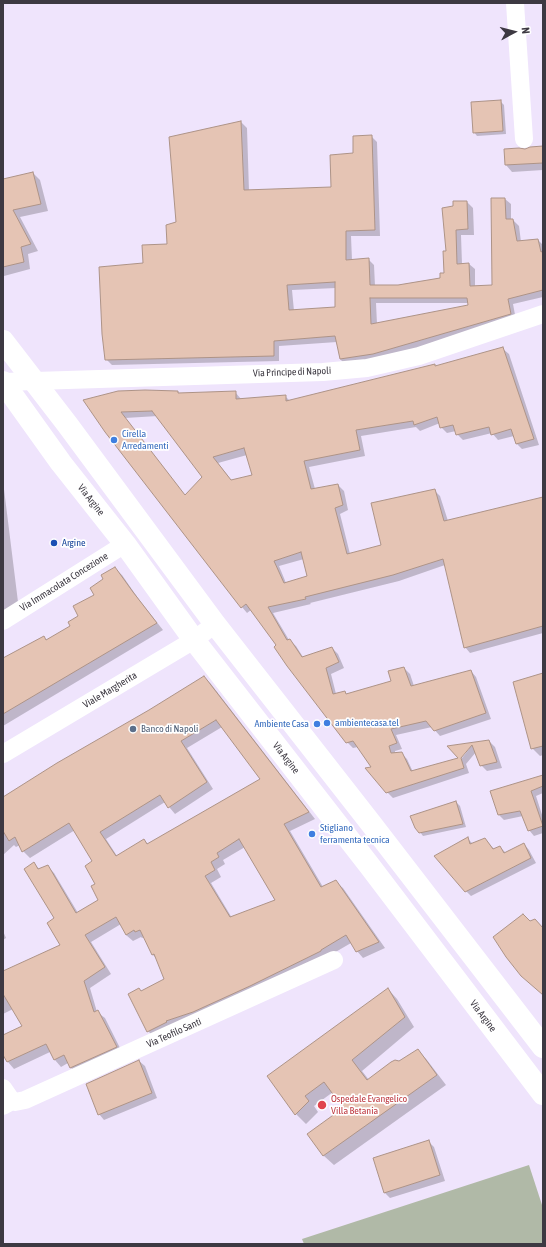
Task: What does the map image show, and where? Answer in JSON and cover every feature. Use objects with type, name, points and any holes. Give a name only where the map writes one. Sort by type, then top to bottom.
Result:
[{"type":"street","points":[[515,3],[524,138]]},
{"type":"street","name":"Via Principe di Napoli","points":[[3,382],[323,372],[368,368],[419,356],[543,314]]},
{"type":"street","points":[[3,341],[67,424],[215,624],[543,1047]]},
{"type":"street","name":"Via Argine","points":[[3,382],[61,462],[125,544],[194,640],[369,865],[543,1094]]},
{"type":"street","name":"Via Immacolata Concezione","points":[[3,621],[125,544]]},
{"type":"street","name":"Viale Margherita","points":[[3,754],[194,640],[215,624]]},
{"type":"street","name":"Via Teofilo Santi","points":[[6,1098],[15,1102],[25,1100],[334,960]]},
{"type":"green space","points":[[529,1165],[543,1208],[543,1244],[304,1244],[302,1239]]},
{"type":"building","points":[[501,100],[503,131],[473,133],[471,102]]},
{"type":"building","points":[[241,121],[244,190],[331,187],[330,155],[353,153],[353,136],[372,135],[375,230],[346,231],[346,260],[369,258],[370,285],[398,285],[440,278],[440,273],[444,273],[443,251],[446,251],[442,208],[453,206],[453,201],[467,201],[468,229],[456,230],[457,264],[469,263],[470,286],[492,285],[491,198],[505,198],[506,219],[513,219],[517,241],[538,239],[541,252],[543,251],[543,290],[508,299],[511,314],[373,354],[340,359],[335,336],[274,341],[274,356],[105,360],[102,334],[99,267],[143,263],[142,245],[167,244],[166,225],[176,222],[169,137]],"holes":[[[335,282],[335,307],[289,310],[287,285]],[[370,298],[467,298],[468,305],[371,324]]]},
{"type":"building","points":[[543,146],[543,163],[505,165],[504,149],[525,149]]},
{"type":"building","points":[[33,172],[41,204],[13,210],[31,244],[21,247],[24,262],[3,267],[3,179]]},
{"type":"building","points":[[503,347],[534,439],[516,444],[511,429],[491,435],[489,427],[456,435],[453,425],[440,428],[437,417],[414,425],[413,421],[356,430],[360,450],[304,461],[311,489],[338,484],[343,505],[335,508],[347,554],[381,545],[371,503],[435,489],[444,521],[543,497],[543,626],[464,648],[443,559],[393,575],[305,597],[306,599],[268,607],[287,640],[290,639],[302,657],[332,647],[339,662],[326,668],[333,694],[345,691],[346,694],[391,681],[388,671],[404,667],[411,686],[471,670],[486,713],[434,731],[426,721],[391,729],[397,743],[389,746],[391,753],[402,752],[411,771],[458,758],[447,746],[489,740],[497,762],[480,766],[472,745],[461,758],[464,768],[386,793],[365,768],[371,767],[353,741],[346,743],[287,666],[274,647],[276,645],[246,604],[241,608],[105,432],[83,400],[118,391],[145,390],[178,391],[178,393],[236,391],[236,399],[286,395],[286,401],[435,364],[435,366]],"holes":[[[152,411],[202,477],[185,495],[121,412]],[[244,448],[252,475],[231,480],[213,457]],[[301,552],[307,576],[284,583],[274,561]]]},
{"type":"building","points":[[115,567],[157,623],[3,714],[3,658],[44,636],[46,640],[70,626],[68,622],[78,616],[73,606],[94,595],[90,588],[103,579],[101,575]]},
{"type":"building","points":[[543,673],[543,746],[531,749],[513,682]]},
{"type":"building","points":[[204,676],[309,812],[284,824],[321,887],[336,880],[379,942],[356,952],[346,935],[321,951],[250,986],[193,1012],[166,1021],[167,1022],[147,1032],[128,994],[139,988],[141,991],[164,979],[154,954],[152,955],[140,930],[135,932],[134,930],[126,935],[116,917],[85,935],[105,967],[84,981],[94,1012],[98,1010],[117,1047],[70,1068],[64,1055],[54,1060],[46,1044],[7,1062],[3,1055],[3,1035],[22,1026],[3,994],[3,971],[60,945],[47,923],[54,918],[24,869],[34,862],[38,869],[48,865],[76,913],[98,900],[91,886],[95,884],[85,866],[92,861],[69,823],[22,852],[15,837],[9,841],[3,831],[3,797],[57,763],[149,710]],"holes":[[[216,720],[260,779],[147,844],[144,839],[116,856],[100,832],[160,795],[168,808],[207,782],[181,741]],[[239,839],[275,900],[230,917],[205,876],[215,870],[211,862],[219,857],[217,853]]]},
{"type":"building","points":[[543,775],[543,786],[531,791],[543,826],[528,831],[520,811],[498,815],[490,791]]},
{"type":"building","points":[[456,801],[463,824],[419,833],[415,828],[410,816]]},
{"type":"building","points":[[468,837],[470,844],[485,838],[493,849],[500,846],[504,853],[524,843],[531,858],[465,892],[434,856]]},
{"type":"building","points":[[523,914],[530,921],[535,919],[543,928],[543,995],[521,976],[493,937]]},
{"type":"building","points":[[388,988],[405,1017],[352,1060],[367,1080],[391,1062],[395,1060],[399,1061],[418,1049],[437,1075],[323,1156],[307,1134],[343,1108],[324,1082],[305,1096],[309,1101],[295,1115],[267,1076]]},
{"type":"building","points":[[139,1060],[152,1093],[98,1115],[86,1084]]},
{"type":"building","points":[[429,1140],[440,1175],[384,1193],[373,1158]]},
{"type":"place","name":"Cirella Arredamenti","points":[[114,440]]},
{"type":"place","name":"Argine","points":[[54,543]]},
{"type":"place","name":"ambientecasa.tel","points":[[327,723]]},
{"type":"place","name":"Ambiente Casa","points":[[317,724]]},
{"type":"place","name":"Banco di Napoli","points":[[133,729]]},
{"type":"place","name":"Stigliano ferramenta tecnica","points":[[312,834]]},
{"type":"place","name":"Ospedale Evangelico Villa Betania","points":[[322,1105]]}]
